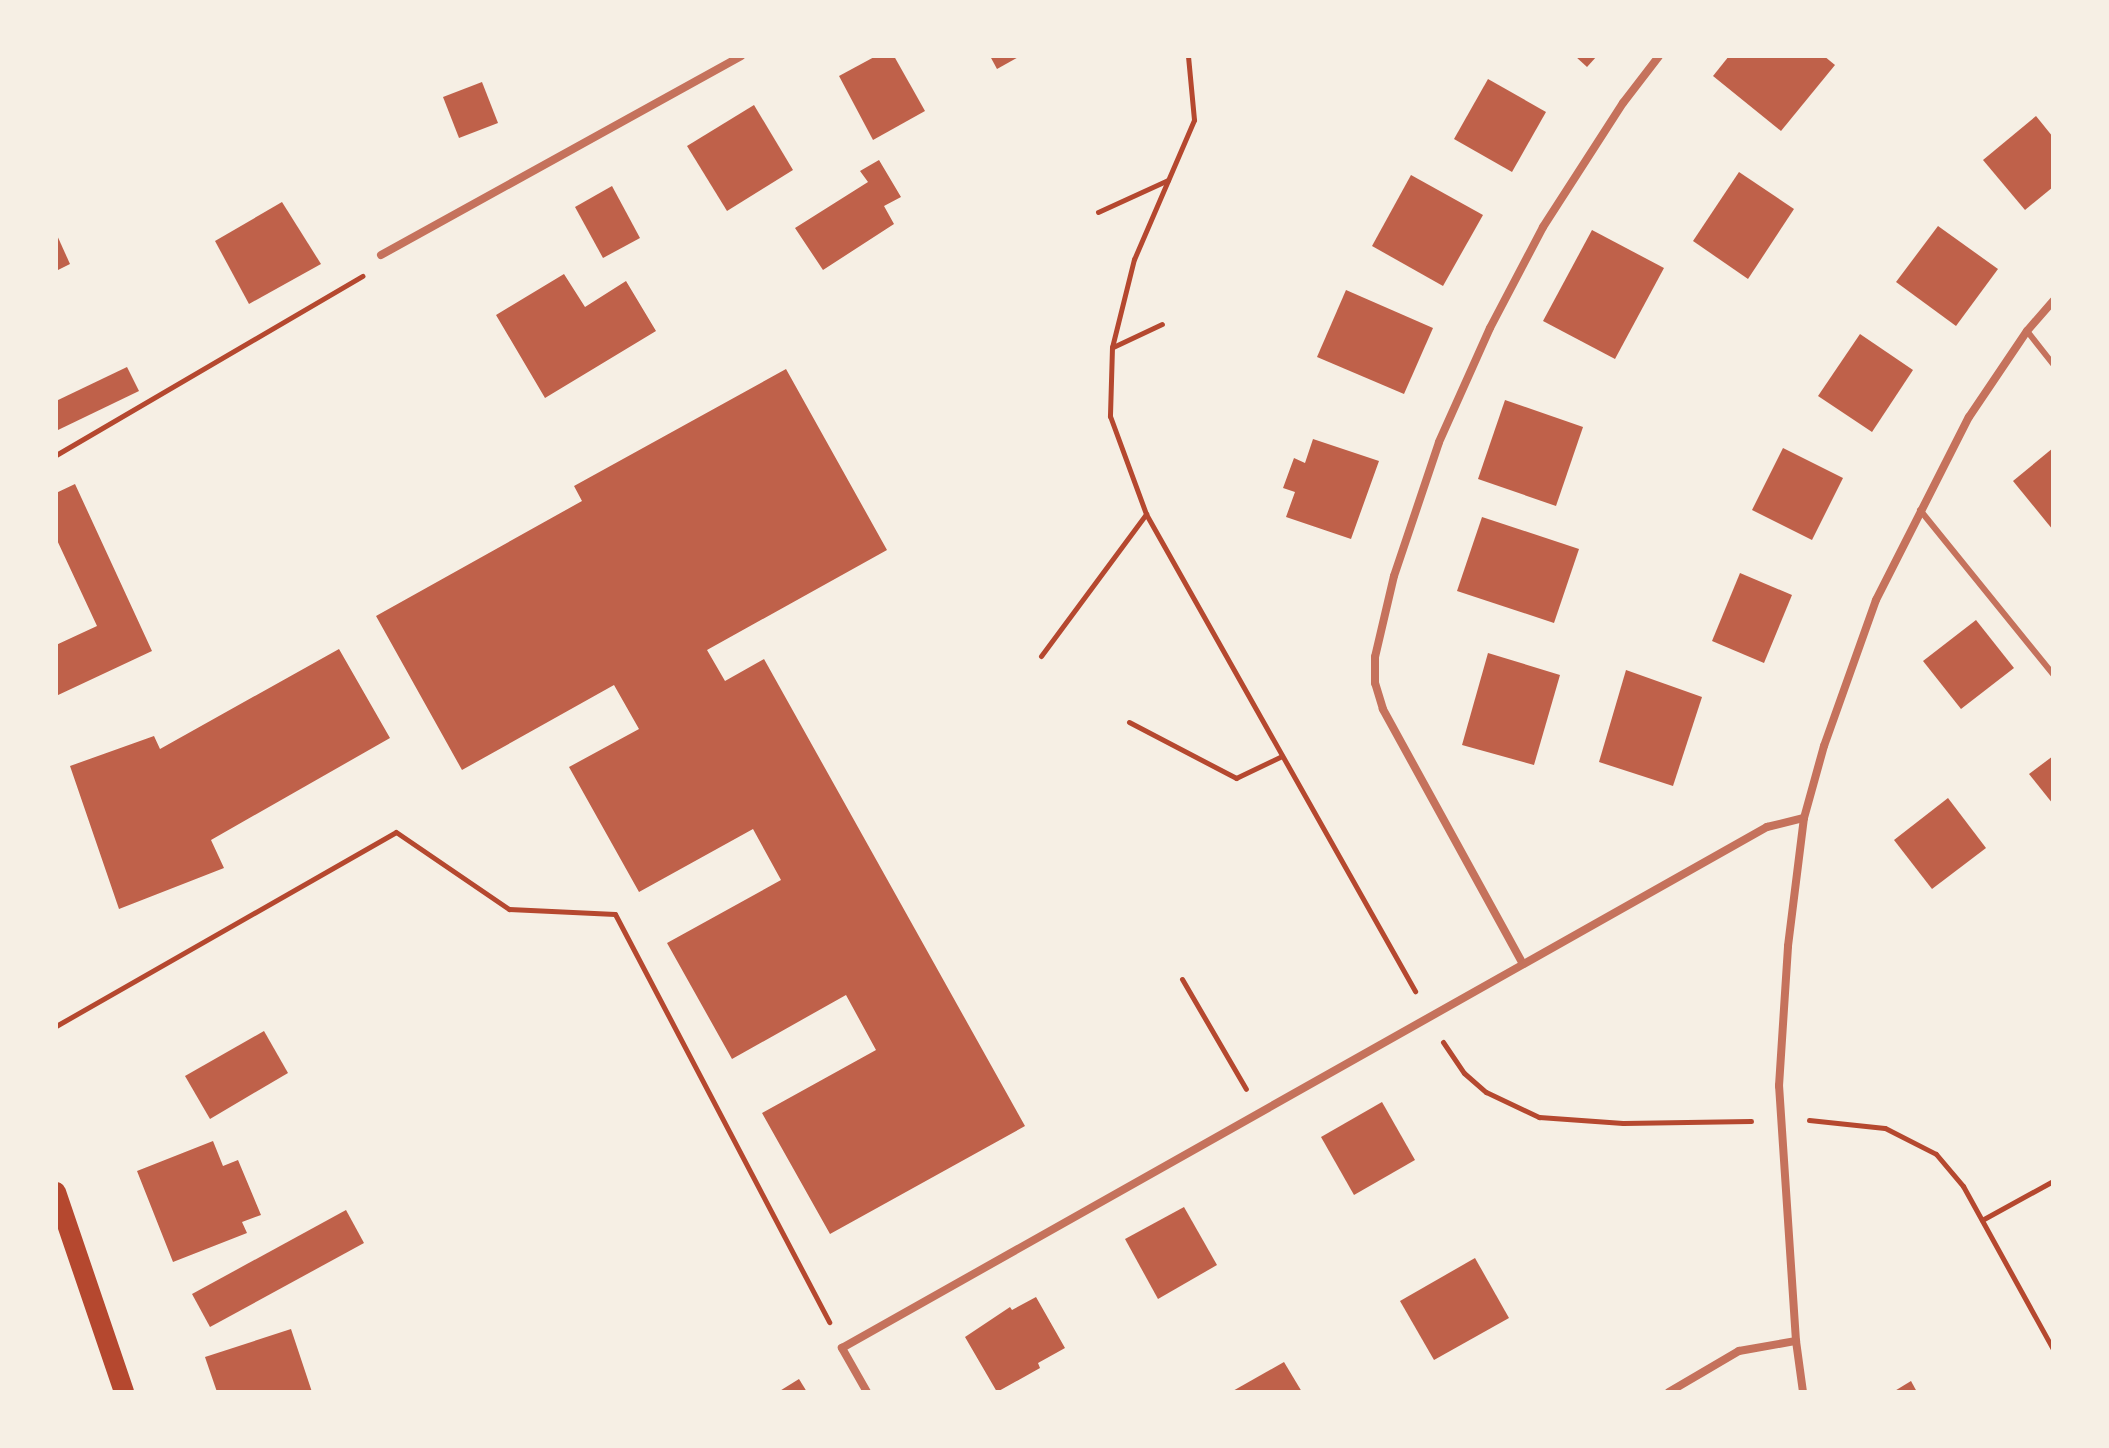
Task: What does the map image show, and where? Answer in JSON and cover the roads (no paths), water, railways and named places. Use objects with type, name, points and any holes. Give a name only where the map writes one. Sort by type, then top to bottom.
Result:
[{"type":"main road","points":[[56,1192],[124,1392]]},
{"type":"street","points":[[381,255],[741,56]]},
{"type":"street","points":[[1523,964],[1383,709],[1375,683],[1375,657],[1394,576],[1439,442],[1490,328],[1543,227],[1623,103],[1659,56]]},
{"type":"street","points":[[1803,1392],[1796,1341],[1779,1086],[1788,946],[1804,818],[1824,746],[1876,600],[1969,417],[2027,331],[2053,301]]},
{"type":"street","points":[[867,1392],[842,1348],[1767,827],[1804,818]]},
{"type":"street","points":[[1669,1392],[1739,1351],[1796,1341]]},
{"type":"lane","points":[[2027,331],[2053,364]]},
{"type":"lane","points":[[1920,510],[2053,674]]}]
